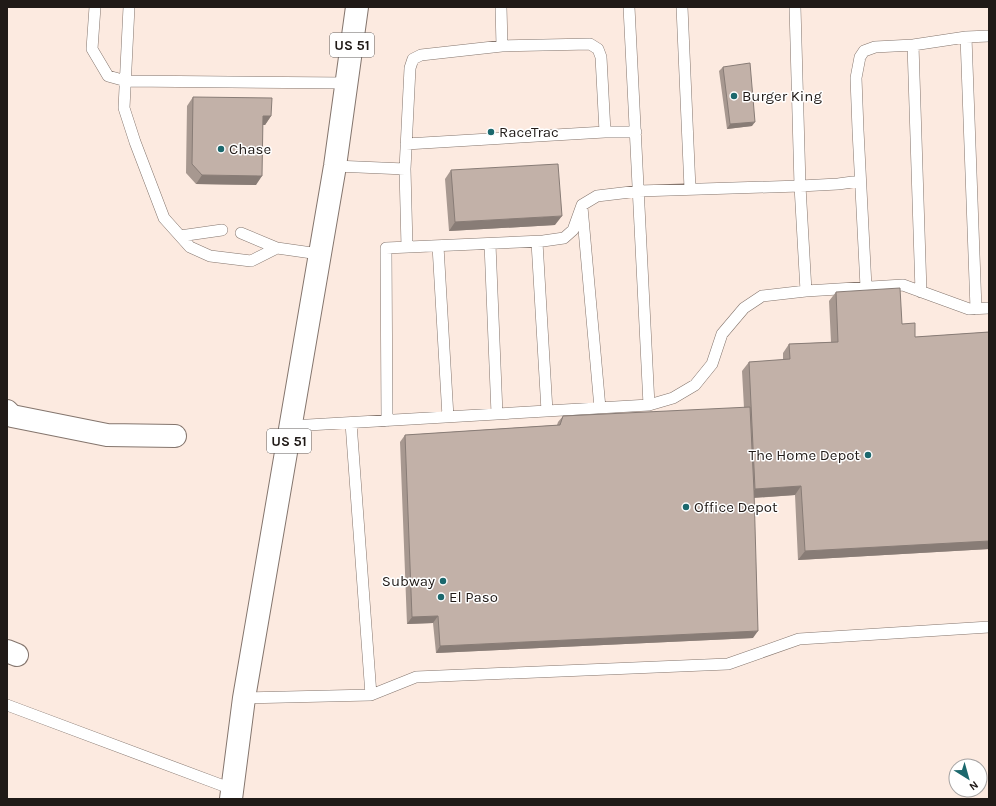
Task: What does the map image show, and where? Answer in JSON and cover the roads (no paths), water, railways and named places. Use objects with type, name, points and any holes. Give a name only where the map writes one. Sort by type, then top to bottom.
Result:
[{"type":"main road","name":"US 51","points":[[232,794],[244,698],[335,166],[357,7]]},
{"type":"main road","points":[[7,411],[12,416],[107,435],[175,436]]},
{"type":"lane","points":[[95,7],[92,48],[108,76],[126,81],[347,84]]},
{"type":"lane","points":[[129,7],[124,108],[135,142],[164,218],[190,247],[210,256],[251,261],[277,248]]},
{"type":"lane","points":[[500,7],[502,46]]},
{"type":"lane","points":[[629,7],[649,405]]},
{"type":"lane","points":[[682,7],[690,189]]},
{"type":"lane","points":[[795,7],[800,186],[806,291]]},
{"type":"lane","points":[[866,287],[856,78],[860,57],[864,51],[875,47],[913,45],[966,37],[989,36]]},
{"type":"lane","points":[[966,37],[976,309]]},
{"type":"lane","points":[[407,247],[405,169],[410,68],[413,60],[421,55],[502,46],[590,44],[598,49],[601,57],[605,132]]},
{"type":"lane","points":[[913,45],[921,292]]},
{"type":"lane","points":[[406,144],[605,132],[636,132]]},
{"type":"lane","points":[[335,166],[405,169]]},
{"type":"lane","points":[[387,421],[386,248],[536,242],[564,238],[573,230],[582,205],[597,196],[639,191],[800,186],[860,181]]},
{"type":"lane","points":[[582,205],[600,408]]},
{"type":"lane","points":[[180,236],[222,230]]},
{"type":"lane","points":[[241,233],[277,248],[319,254]]},
{"type":"lane","points":[[536,242],[547,411]]},
{"type":"lane","points":[[490,244],[497,414]]},
{"type":"lane","points":[[438,246],[448,418]]},
{"type":"lane","points":[[291,426],[448,418],[649,405],[673,398],[695,385],[712,364],[722,334],[744,308],[762,296],[806,291],[904,285],[969,309],[989,308]]},
{"type":"lane","points":[[351,423],[370,696]]},
{"type":"lane","points":[[244,698],[370,696],[416,677],[728,664],[799,640],[989,627]]},
{"type":"lane","points":[[7,705],[232,794]]},
{"type":"place","name":"Burger King","points":[[734,96]]},
{"type":"place","name":"RaceTrac","points":[[491,132]]},
{"type":"place","name":"Chase","points":[[221,149]]},
{"type":"place","name":"The Home Depot","points":[[868,455]]},
{"type":"place","name":"Office Depot","points":[[686,507]]},
{"type":"place","name":"Subway","points":[[443,581]]},
{"type":"place","name":"El Paso","points":[[441,597]]}]
